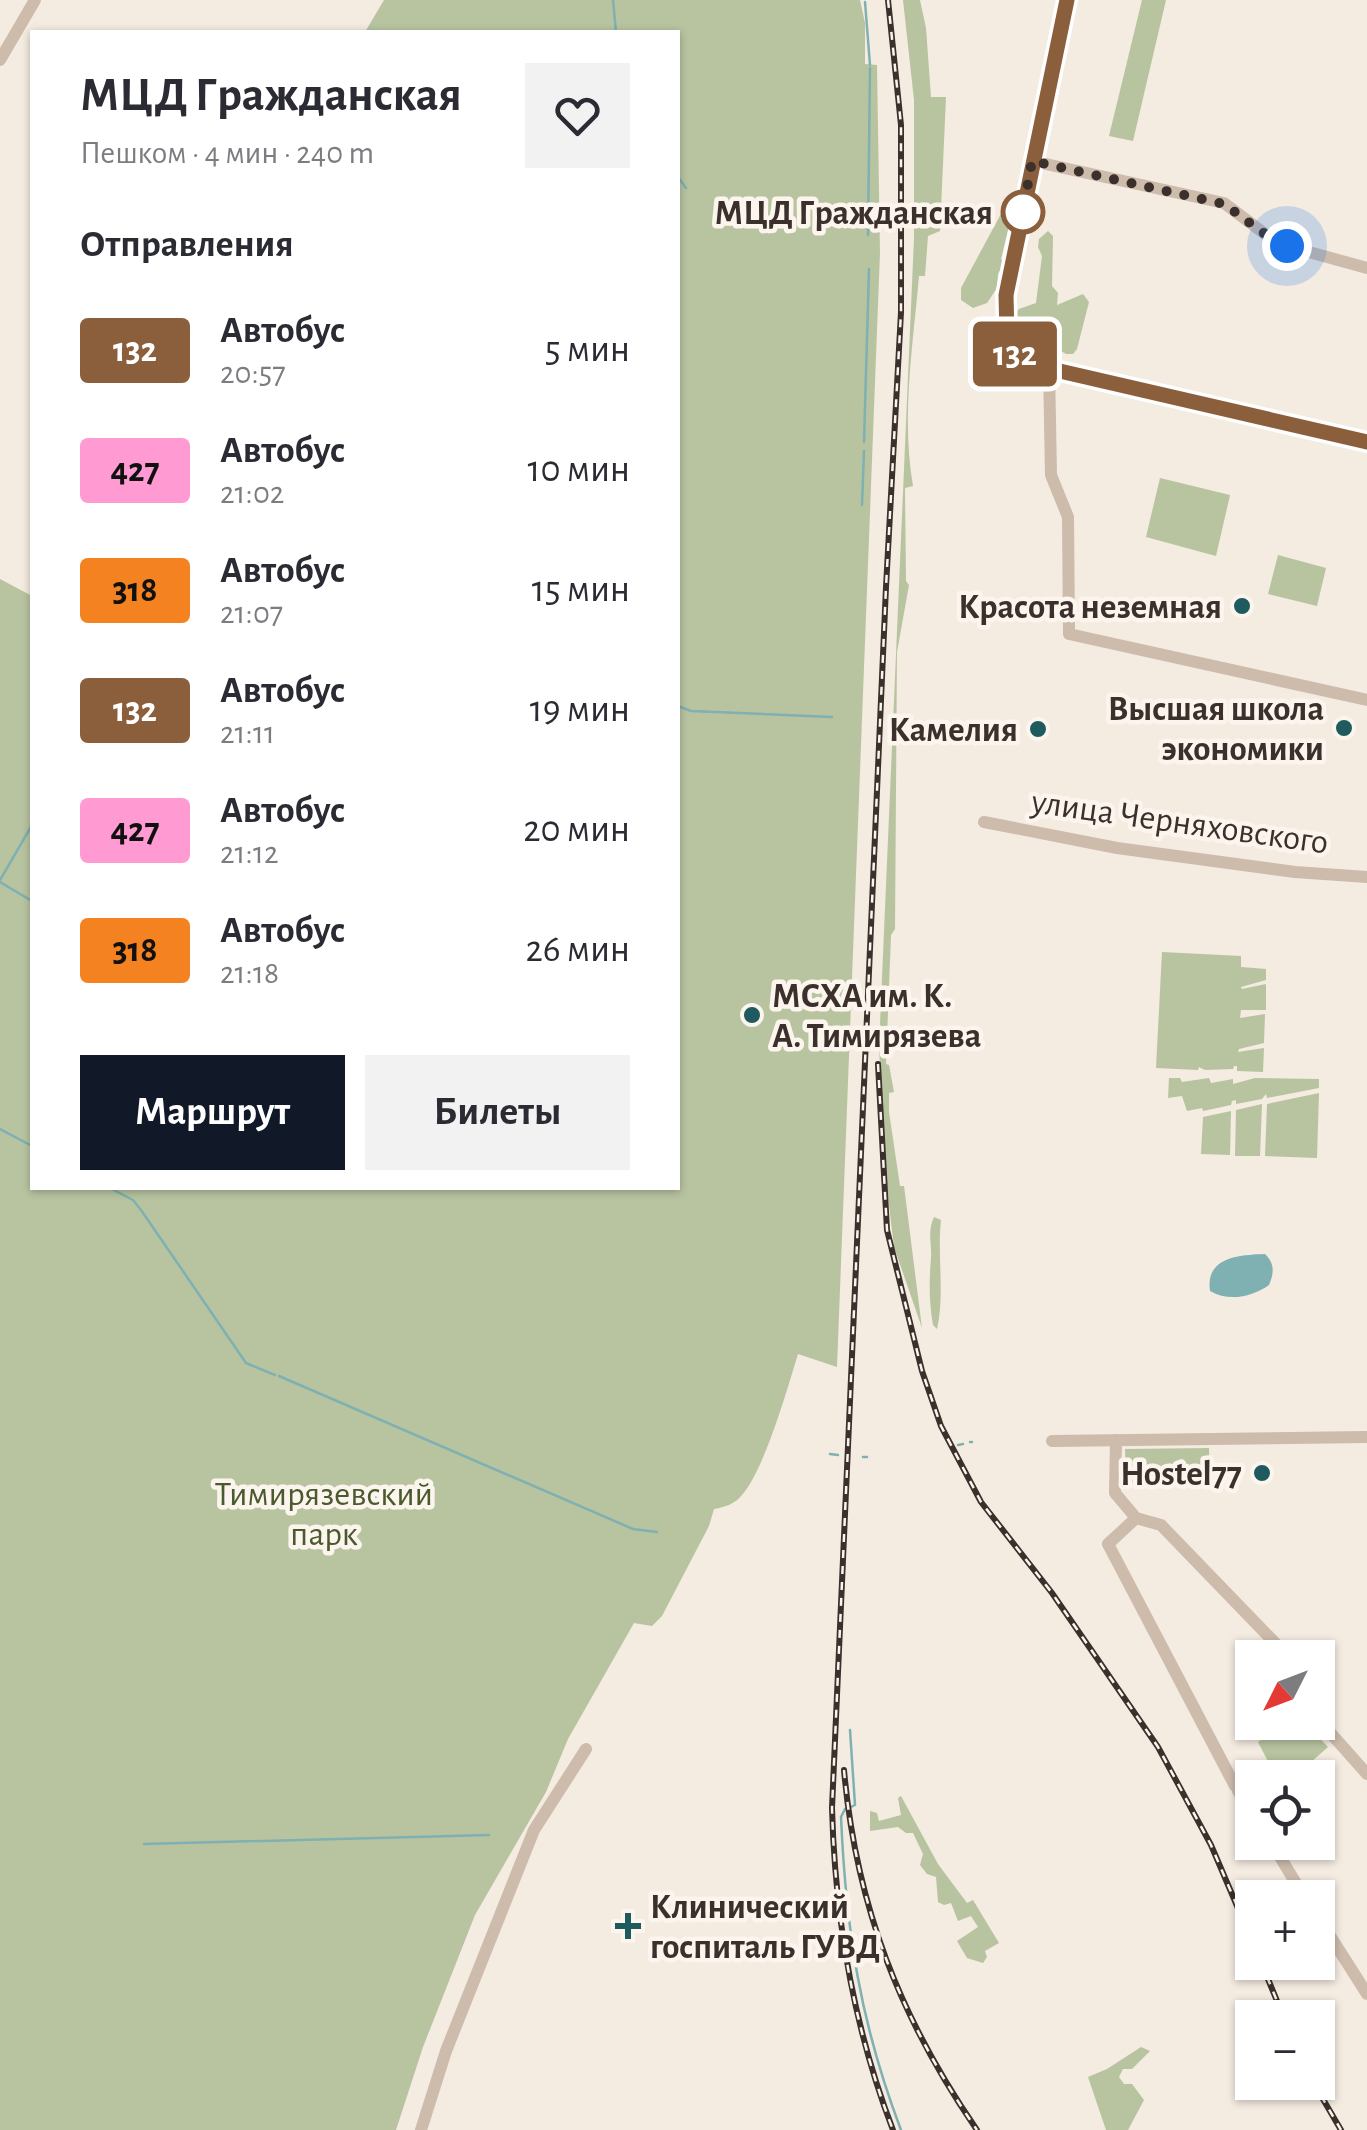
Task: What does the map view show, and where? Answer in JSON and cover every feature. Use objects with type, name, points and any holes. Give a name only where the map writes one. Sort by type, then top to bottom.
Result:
[{"type":"street","points":[[0,60],[34,0]]},
{"type":"street","points":[[1067,0],[1006,295],[1009,346],[1018,356],[1049,368],[1367,442]]},
{"type":"street","points":[[1032,161],[1224,204],[1287,246],[1367,268]]},
{"type":"street","points":[[1049,368],[1051,476],[1068,517],[1069,634],[1367,700]]},
{"type":"street","name":"улица Черняховского","points":[[984,822],[1136,850],[1295,872],[1367,877]]},
{"type":"street","points":[[1052,1442],[1367,1436]]},
{"type":"street","points":[[1116,1440],[1115,1493],[1136,1518],[1161,1525],[1273,1640]]},
{"type":"street","points":[[1136,1518],[1108,1544],[1235,1785]]},
{"type":"street","points":[[1335,1738],[1367,1774]]},
{"type":"street","points":[[421,2130],[446,2052],[534,1830],[586,1749]]},
{"type":"street","points":[[1335,1943],[1366,1991]]},
{"type":"green space","name":"Тимирязевский парк","points":[[384,0],[860,0],[865,23],[865,64],[877,65],[880,253],[837,1367],[798,1354],[775,1428],[751,1483],[736,1501],[714,1509],[662,1616],[652,1626],[634,1623],[568,1739],[546,1792],[475,1915],[423,2047],[396,2130],[0,2130],[0,579],[30,595],[30,1190],[680,1190],[680,30],[366,30]]},
{"type":"green space","points":[[903,0],[920,0],[931,97],[946,97],[940,231],[928,236],[925,276],[919,276],[909,381],[908,434],[913,486],[905,488],[909,585],[897,652],[895,929],[891,935],[886,1064],[894,1092],[889,1093],[889,1112],[900,1186],[904,1186],[922,1328],[894,1247],[879,1047],[914,238],[914,100]]},
{"type":"green space","points":[[1142,0],[1166,0],[1133,141],[1109,136]]},
{"type":"green space","points":[[1009,199],[1014,205],[997,288],[987,303],[973,308],[961,300],[961,288]]},
{"type":"green space","points":[[1048,231],[1053,236],[1052,286],[1058,293],[1057,305],[1083,294],[1089,302],[1073,354],[1056,348],[1050,353],[1026,348],[1019,335],[1021,324],[1013,316],[1019,309],[1036,303],[1042,256],[1039,239]]},
{"type":"green space","points":[[1160,478],[1230,495],[1216,556],[1146,537]]},
{"type":"green space","points":[[1278,555],[1326,568],[1317,606],[1268,594]]},
{"type":"green space","points":[[1162,952],[1241,956],[1241,967],[1266,969],[1266,980],[1241,987],[1266,984],[1266,1010],[1241,1010],[1240,1018],[1265,1014],[1264,1043],[1238,1052],[1264,1048],[1263,1072],[1237,1071],[1237,1066],[1205,1070],[1156,1068]]},
{"type":"green space","points":[[1169,1078],[1180,1078],[1182,1082],[1209,1078],[1211,1083],[1233,1079],[1233,1084],[1255,1078],[1319,1079],[1319,1088],[1267,1098],[1266,1094],[1262,1099],[1236,1104],[1236,1100],[1231,1105],[1187,1111],[1182,1096],[1168,1098]]},
{"type":"green space","points":[[1319,1093],[1317,1158],[1265,1156],[1267,1104]]},
{"type":"green space","points":[[1262,1104],[1260,1156],[1235,1156],[1236,1110]]},
{"type":"green space","points":[[1231,1111],[1230,1155],[1201,1154],[1203,1117]]},
{"type":"green space","points":[[934,1217],[941,1220],[937,1329],[933,1325],[930,1292],[930,1233]]},
{"type":"green space","points":[[1209,1448],[1210,1481],[1126,1483],[1125,1449]]},
{"type":"green space","points":[[1321,1740],[1328,1747],[1313,1760],[1267,1760],[1258,1742]]},
{"type":"green space","points":[[901,1796],[938,1864],[967,1903],[973,1900],[999,1943],[985,1951],[983,1963],[967,1958],[957,1941],[978,1927],[971,1916],[958,1921],[951,1903],[938,1902],[936,1877],[920,1865],[923,1854],[913,1833],[898,1827],[870,1831],[870,1811],[877,1813],[879,1821],[901,1815]]},
{"type":"green space","points":[[1141,2047],[1150,2051],[1132,2069],[1123,2069],[1119,2077],[1124,2084],[1132,2084],[1144,2100],[1128,2130],[1106,2130],[1088,2077]]},
{"type":"water","points":[[1265,1254],[1273,1269],[1269,1285],[1240,1297],[1210,1291],[1210,1280],[1218,1265],[1235,1257]]},
{"type":"waterway","points":[[613,0],[616,30]]},
{"type":"waterway","points":[[865,2],[870,65]]},
{"type":"waterway","points":[[868,235],[870,68]]},
{"type":"waterway","points":[[680,180],[686,188]]},
{"type":"waterway","points":[[864,442],[869,269]]},
{"type":"waterway","points":[[862,505],[864,451]]},
{"type":"waterway","points":[[680,707],[691,711],[832,717]]},
{"type":"waterway","points":[[0,880],[30,828]]},
{"type":"waterway","points":[[0,882],[30,900]]},
{"type":"waterway","points":[[0,1129],[30,1145]]},
{"type":"waterway","points":[[114,1190],[133,1200],[141,1210],[246,1363],[275,1375]]},
{"type":"waterway","points":[[279,1376],[633,1529],[657,1532]]},
{"type":"waterway","points":[[958,1445],[963,1444]]},
{"type":"waterway","points":[[830,1454],[838,1455]]},
{"type":"waterway","points":[[850,1730],[855,1805],[851,1807]]},
{"type":"waterway","points":[[845,1809],[841,1817],[851,1938],[865,2014],[901,2130]]},
{"type":"waterway","points":[[144,1844],[489,1835]]},
{"type":"railway","points":[[888,0],[901,125],[901,312],[832,1808],[837,1891],[849,1972],[867,2051],[893,2130]]},
{"type":"railway","points":[[878,1064],[887,1230],[922,1371],[941,1426],[981,1502],[1052,1593],[1158,1747],[1211,1845],[1235,1901]]},
{"type":"railway","points":[[844,1770],[859,1868],[886,1959],[925,2046],[977,2130]]},
{"type":"railway","points":[[1268,1980],[1277,2000]]},
{"type":"railway","points":[[1324,2100],[1341,2130]]},
{"type":"bus line","name":"132","points":[[1067,0],[1006,295],[1007,336],[1012,352],[1038,366],[1367,442]]},
{"type":"place","name":"МЦД Гражданская","points":[[1023,212]]},
{"type":"place","name":"Красота неземная","points":[[1242,606]]},
{"type":"place","name":"Высшая школа экономики","points":[[1344,728]]},
{"type":"place","name":"Камелия","points":[[1038,729]]},
{"type":"place","name":"МСХА им. К. А. Тимирязева","points":[[752,1015]]},
{"type":"place","name":"Hostel77","points":[[1262,1473]]},
{"type":"place","name":"Клинический госпиталь ГУВД","points":[[628,1926]]},
{"type":"route","points":[[1023,212],[1022,216],[1032,161],[1224,204],[1287,246]]}]
